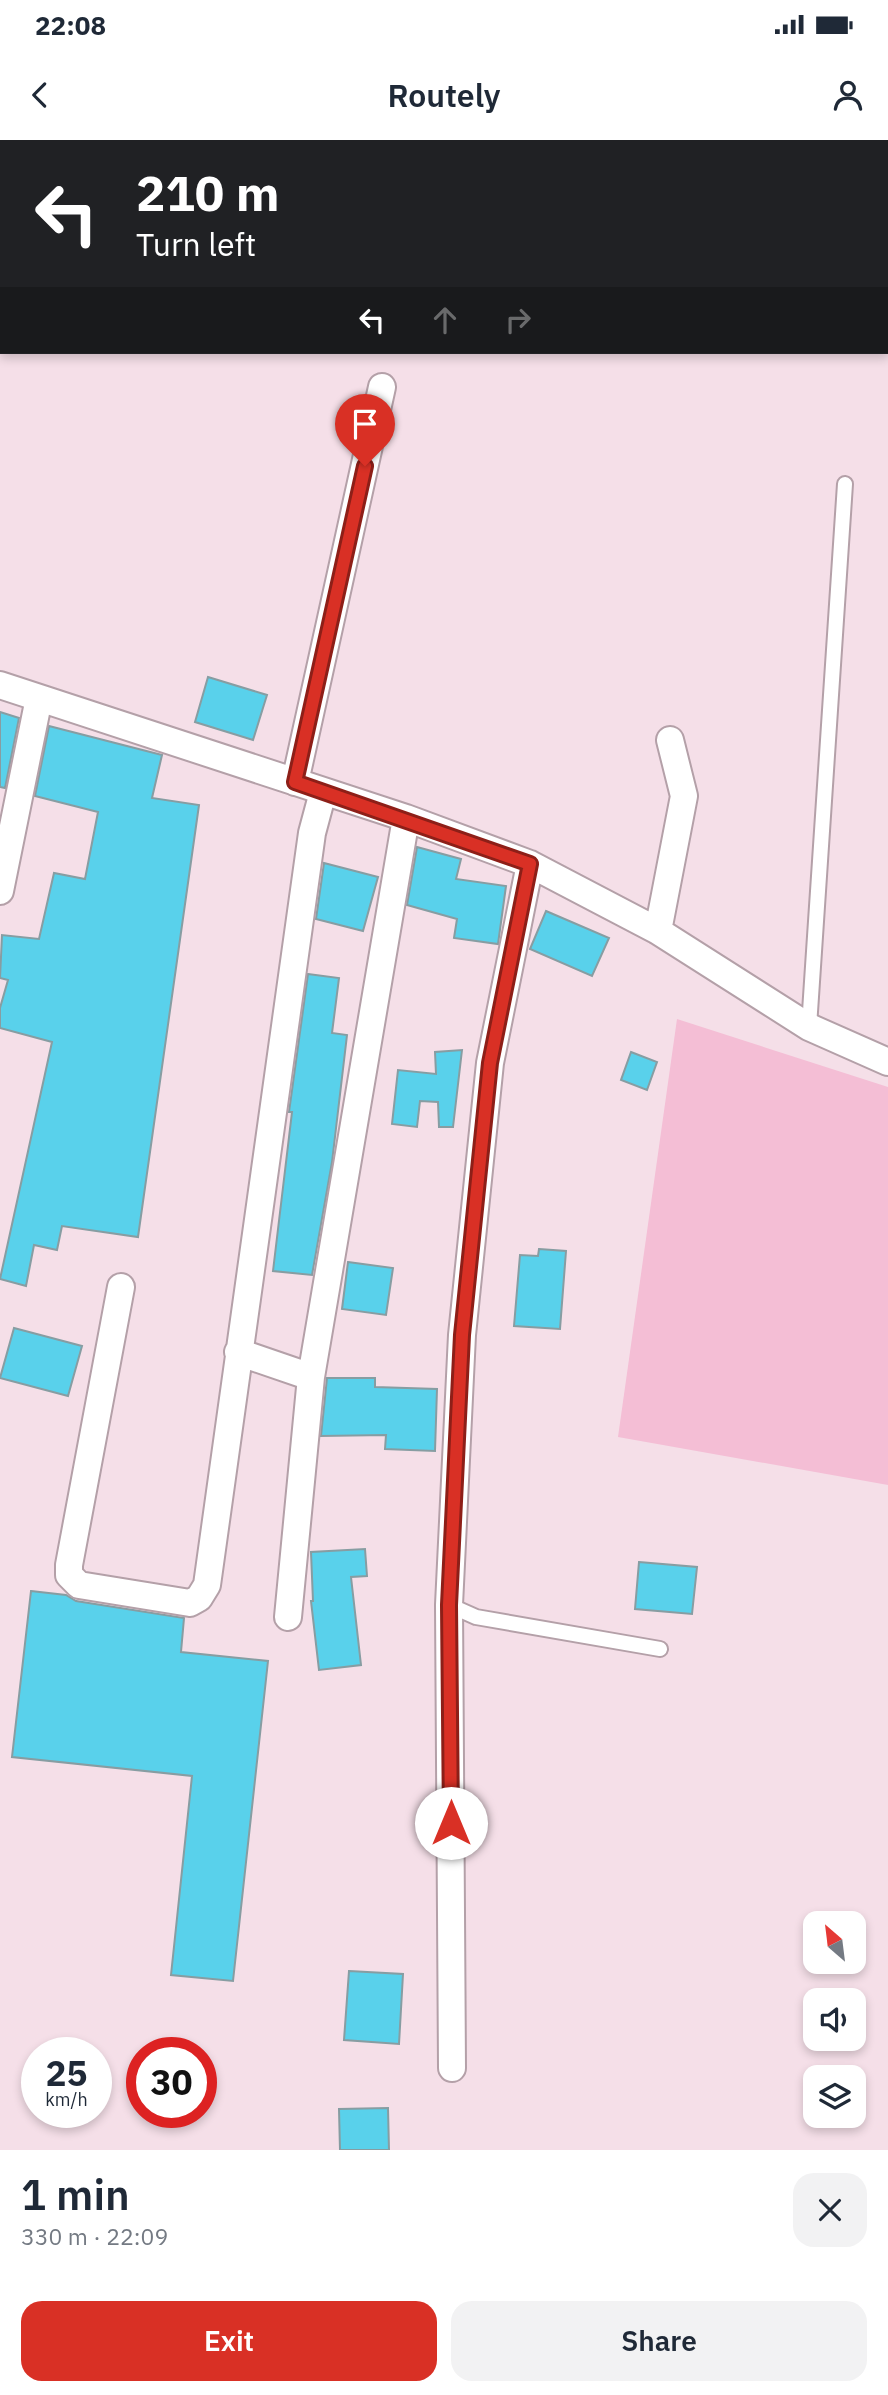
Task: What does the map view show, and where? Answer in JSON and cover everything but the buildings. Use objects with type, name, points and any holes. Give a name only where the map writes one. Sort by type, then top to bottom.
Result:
[{"type":"street","points":[[295,782],[382,387]]},
{"type":"street","points":[[0,684],[406,818],[530,864],[658,931],[809,1027],[888,1062]]},
{"type":"street","points":[[0,891],[38,698]]},
{"type":"street","points":[[658,931],[684,796],[670,740]]},
{"type":"street","points":[[121,1287],[69,1575],[79,1585],[190,1604],[199,1598],[207,1585],[312,833],[323,792]]},
{"type":"street","points":[[288,1617],[311,1377],[406,818]]},
{"type":"street","points":[[452,2068],[449,1605],[462,1335],[490,1063],[530,864]]},
{"type":"street","points":[[238,1352],[311,1377]]},
{"type":"lane","points":[[809,1027],[845,484]]},
{"type":"lane","points":[[449,1605],[476,1617],[660,1649]]},
{"type":"shaded area","points":[[677,1019],[888,1087],[888,1485],[618,1437]]},
{"type":"route","points":[[365,466],[295,782],[406,818],[530,864],[490,1063],[462,1335],[449,1605],[451,1823]]}]
